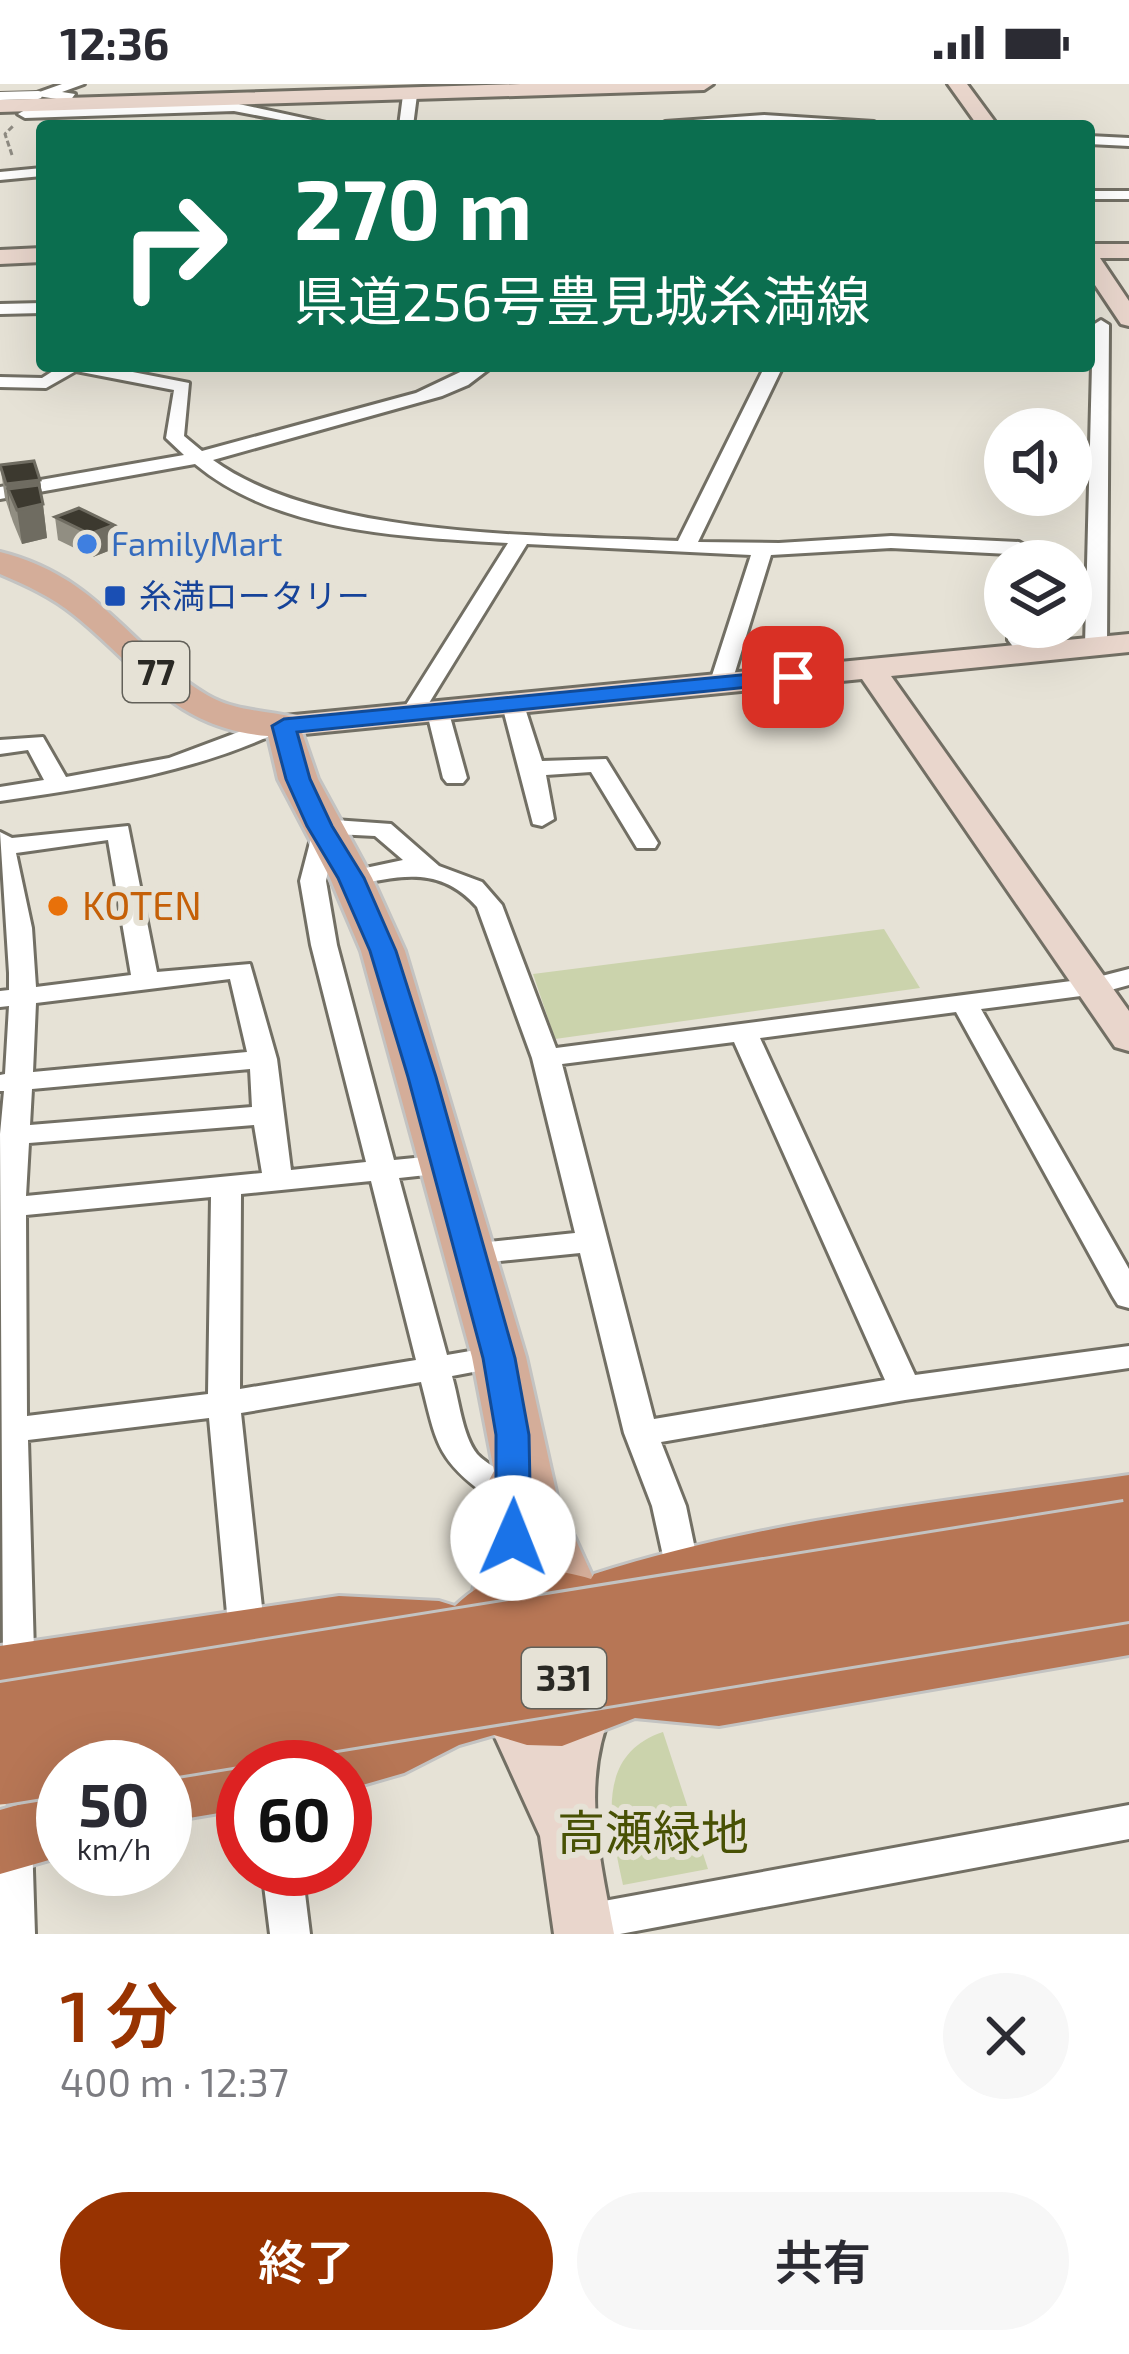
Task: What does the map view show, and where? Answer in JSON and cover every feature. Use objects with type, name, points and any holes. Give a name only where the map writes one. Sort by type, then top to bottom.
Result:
[{"type":"highway","points":[[574,1598],[682,1573],[1129,1498]]},
{"type":"highway","name":"331","points":[[0,1718],[1129,1536]]},
{"type":"highway","name":"331","points":[[23,1817],[1129,1586]]},
{"type":"highway","points":[[5,1660],[339,1623],[447,1628],[536,1593],[574,1598],[595,1609],[619,1641],[621,1660],[594,1702]]},
{"type":"highway","points":[[491,1611],[466,1652],[467,1670],[476,1688],[507,1712]]},
{"type":"highway","points":[[372,1754],[445,1719],[507,1712],[536,1718],[634,1690],[719,1697],[1129,1628]]},
{"type":"main road","name":"77","points":[[0,561],[87,608],[202,710],[246,726],[278,726]]},
{"type":"main road","name":"77","points":[[0,574],[43,582]]},
{"type":"main road","points":[[278,726],[321,830],[351,878],[383,951],[499,1358],[512,1435],[530,1501],[574,1598]]},
{"type":"main road","points":[[491,1611],[513,1538],[512,1435]]},
{"type":"street","points":[[38,95],[76,84]]},
{"type":"street","points":[[25,114],[252,105],[399,91],[704,84]]},
{"type":"street","points":[[957,84],[984,120]]},
{"type":"street","points":[[38,95],[158,96],[160,102]]},
{"type":"street","points":[[0,106],[252,105],[310,120]]},
{"type":"street","points":[[136,110],[146,120]]},
{"type":"street","points":[[1095,140],[1129,142]]},
{"type":"street","points":[[1095,195],[1129,195]]},
{"type":"street","points":[[1095,254],[1129,251]]},
{"type":"street","points":[[0,256],[36,255]]},
{"type":"street","points":[[1095,262],[1119,289],[1129,322],[1095,325],[1112,644]]},
{"type":"street","points":[[0,309],[36,308]]},
{"type":"street","points":[[0,382],[46,383],[64,372]]},
{"type":"street","points":[[107,372],[184,387],[175,438],[196,458],[230,481],[316,512],[416,531],[521,538],[763,549],[894,542],[984,546]]},
{"type":"street","points":[[168,383],[178,372]]},
{"type":"street","points":[[0,493],[196,458],[397,404],[476,372]]},
{"type":"street","points":[[686,545],[771,372]]},
{"type":"street","points":[[424,714],[521,538]]},
{"type":"street","points":[[721,685],[763,549]]},
{"type":"street","points":[[0,794],[237,745],[278,726],[721,685],[870,668],[984,647]]},
{"type":"street","points":[[870,668],[1112,981],[1129,1039]]},
{"type":"street","points":[[513,706],[533,769],[542,819]]},
{"type":"street","points":[[424,714],[455,778]]},
{"type":"street","points":[[0,747],[35,742],[58,785]]},
{"type":"street","points":[[533,769],[598,764],[646,843]]},
{"type":"street","points":[[515,1498],[466,1462],[452,1437],[324,945],[313,881],[321,830],[382,829],[422,864],[473,887],[489,905],[546,1058],[641,1433],[669,1506],[682,1573]]},
{"type":"street","points":[[5,1660],[6,1208],[14,1135],[8,1083],[13,998],[11,872],[1,843],[119,831],[146,982]]},
{"type":"street","points":[[351,878],[422,864]]},
{"type":"street","points":[[13,998],[241,970],[263,1059],[278,1182]]},
{"type":"street","points":[[546,1058],[1112,981]]},
{"type":"street","points":[[964,1004],[1129,1297]]},
{"type":"street","points":[[743,1032],[905,1388]]},
{"type":"street","points":[[8,1083],[263,1059]]},
{"type":"street","points":[[14,1135],[267,1115]]},
{"type":"street","points":[[6,1208],[446,1165]]},
{"type":"street","points":[[220,1639],[226,1187]]},
{"type":"street","points":[[470,1254],[593,1241]]},
{"type":"street","points":[[641,1433],[905,1388],[1129,1357]]},
{"type":"street","points":[[7,1430],[224,1403],[499,1358]]},
{"type":"street","points":[[580,1909],[567,1814],[568,1751],[594,1702]]},
{"type":"street","points":[[507,1712],[547,1788],[580,1909]]},
{"type":"street","points":[[14,1934],[23,1817]]},
{"type":"street","points":[[580,1909],[1129,1822]]},
{"type":"street","points":[[285,1896],[290,1934]]},
{"type":"lane","points":[[0,96],[38,95]]},
{"type":"path","points":[[9,176],[5,134],[25,114]]},
{"type":"green space","points":[[884,929],[920,988],[555,1039],[533,974]]},
{"type":"green space","name":"高瀬緑地","points":[[663,1732],[708,1869],[623,1885],[612,1818],[616,1776],[641,1743]]},
{"type":"building","points":[[34,461],[40,480],[6,484],[0,465]]},
{"type":"building","points":[[39,485],[43,504],[17,510],[8,489]]},
{"type":"building","points":[[79,508],[114,525],[90,534],[55,517]]},
{"type":"place","name":"FamilyMart","points":[[87,544]]},
{"type":"place","name":"糸満ロータリー","points":[[115,596]]},
{"type":"place","name":"KOTEN","points":[[58,906]]},
{"type":"route","points":[[513,1538],[512,1435],[499,1358],[422,1077],[383,951],[351,878],[298,779],[284,726],[793,677]]}]
